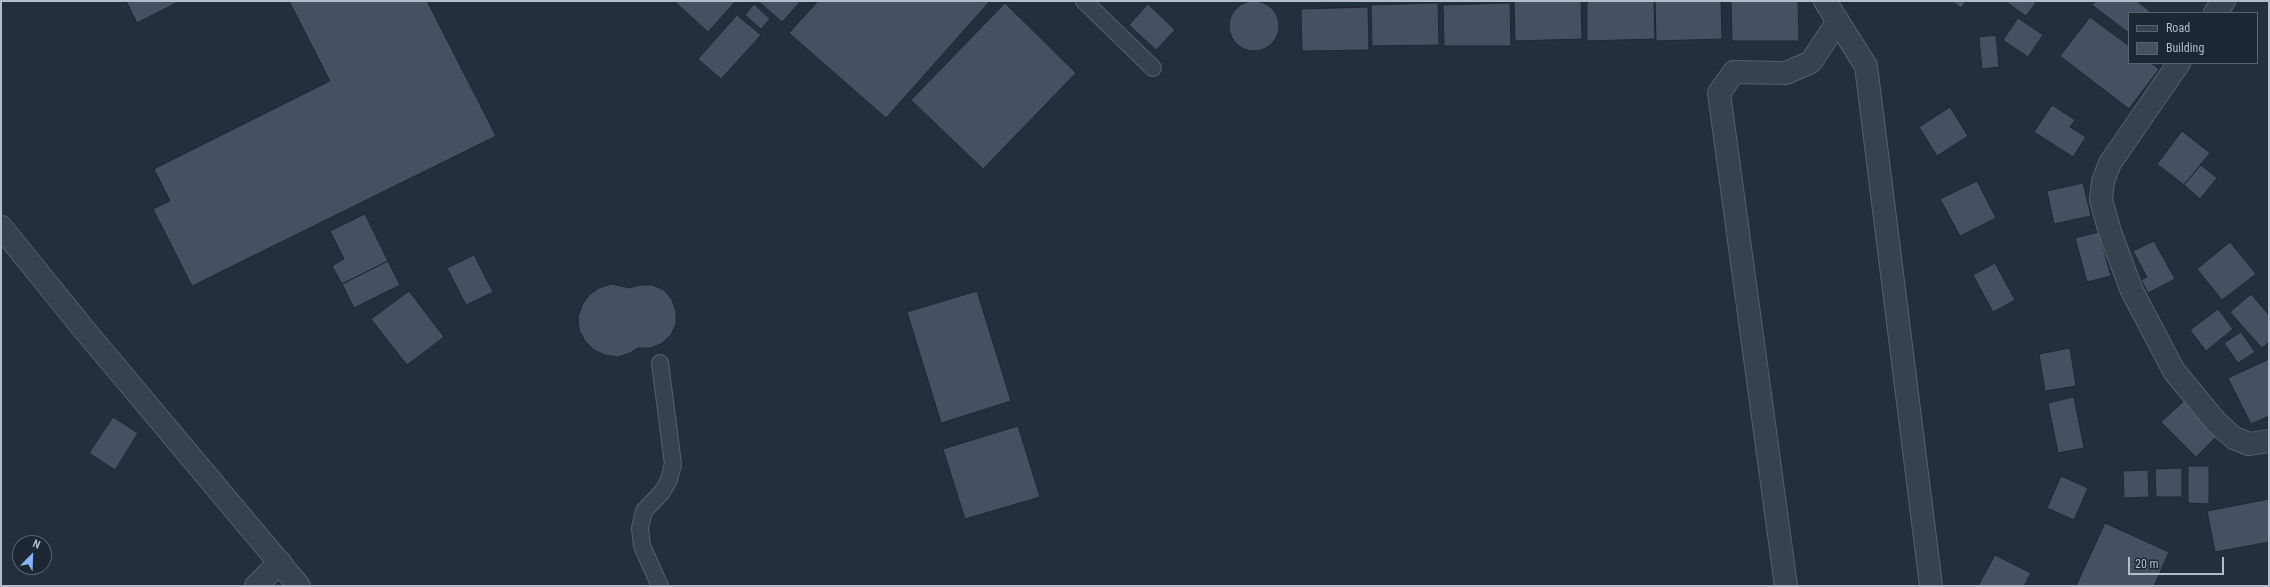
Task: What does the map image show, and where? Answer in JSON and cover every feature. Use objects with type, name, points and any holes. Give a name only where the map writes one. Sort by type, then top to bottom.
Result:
[{"type":"street","points":[[1825,1],[1866,66],[1931,586]]},
{"type":"street","points":[[2216,12],[2224,1]]},
{"type":"street","points":[[1786,586],[1719,93],[1734,72],[1786,73],[1811,62],[1838,21]]},
{"type":"street","points":[[2178,64],[2110,162],[2103,181],[2102,200],[2110,232],[2132,291],[2174,371],[2216,422],[2234,438],[2249,444],[2269,441]]},
{"type":"street","points":[[1,227],[87,333],[280,562],[298,586]]},
{"type":"street","points":[[256,586],[280,562]]},
{"type":"lane","points":[[1084,1],[1153,68]]},
{"type":"lane","points":[[660,363],[673,464],[669,480],[662,492],[644,511],[640,528],[642,546],[660,586]]},
{"type":"building","points":[[126,1],[180,1],[137,23]]},
{"type":"building","points":[[289,1],[427,1],[496,136],[192,286],[153,209],[170,201],[154,169],[330,81]]},
{"type":"building","points":[[674,1],[736,1],[708,32]]},
{"type":"building","points":[[758,1],[801,1],[782,22]]},
{"type":"building","points":[[818,1],[990,1],[886,118],[789,33]]},
{"type":"building","points":[[1254,1],[1268,5],[1275,12],[1279,26],[1275,40],[1268,47],[1254,51],[1240,47],[1233,40],[1229,26],[1233,12],[1240,5]]},
{"type":"building","points":[[1514,1],[1581,1],[1582,39],[1515,41]]},
{"type":"building","points":[[1587,1],[1654,1],[1655,39],[1587,41]]},
{"type":"building","points":[[1655,1],[1721,1],[1722,39],[1656,41]]},
{"type":"building","points":[[1731,1],[1798,1],[1799,41],[1732,41]]},
{"type":"building","points":[[1952,1],[1966,1],[1961,8]]},
{"type":"building","points":[[2005,1],[2037,1],[2026,16]]},
{"type":"building","points":[[2096,1],[2137,1],[2151,12],[2128,12],[2128,32],[2092,5]]},
{"type":"building","points":[[1005,3],[1076,73],[983,169],[911,100]]},
{"type":"building","points":[[1438,3],[1439,45],[1372,46],[1371,5]]},
{"type":"building","points":[[1510,3],[1511,46],[1444,46],[1443,5]]},
{"type":"building","points":[[754,4],[770,19],[761,29],[745,15]]},
{"type":"building","points":[[1148,4],[1175,30],[1156,50],[1129,25]]},
{"type":"building","points":[[1368,7],[1369,50],[1302,51],[1301,9]]},
{"type":"building","points":[[737,15],[761,35],[721,79],[698,59]]},
{"type":"building","points":[[2090,17],[2128,45],[2128,64],[2152,64],[2159,69],[2129,109],[2060,56]]},
{"type":"building","points":[[2018,18],[2043,35],[2028,57],[2003,40]]},
{"type":"building","points":[[1996,35],[1999,67],[1982,69],[1979,37]]},
{"type":"building","points":[[2052,105],[2075,120],[2070,127],[2086,137],[2073,157],[2034,132]]},
{"type":"building","points":[[1950,107],[1968,136],[1937,156],[1919,127]]},
{"type":"building","points":[[2182,131],[2210,153],[2184,185],[2157,164]]},
{"type":"building","points":[[2201,165],[2217,178],[2200,199],[2184,185]]},
{"type":"building","points":[[1977,181],[1996,218],[1960,236],[1940,199]]},
{"type":"building","points":[[2083,183],[2091,216],[2054,224],[2047,191]]},
{"type":"building","points":[[365,214],[388,261],[342,284],[332,266],[344,259],[330,231]]},
{"type":"building","points":[[2099,232],[2111,276],[2087,282],[2075,238]]},
{"type":"building","points":[[2154,241],[2175,279],[2148,293],[2141,280],[2147,277],[2133,251]]},
{"type":"building","points":[[2230,242],[2256,274],[2222,300],[2197,269]]},
{"type":"building","points":[[474,255],[493,292],[466,305],[447,268]]},
{"type":"building","points":[[388,261],[400,285],[354,308],[342,284]]},
{"type":"building","points":[[1995,263],[2015,300],[1993,312],[1973,275]]},
{"type":"building","points":[[611,284],[630,288],[639,285],[652,285],[664,290],[672,300],[676,311],[676,324],[671,335],[661,344],[650,348],[638,348],[630,353],[618,357],[605,355],[594,350],[585,341],[579,330],[578,317],[582,305],[589,295],[599,288]]},
{"type":"building","points":[[409,291],[444,337],[407,365],[371,319]]},
{"type":"building","points":[[977,291],[1011,401],[941,423],[907,312]]},
{"type":"building","points":[[2251,294],[2269,315],[2269,342],[2262,348],[2230,312]]},
{"type":"building","points":[[2218,309],[2233,329],[2206,351],[2190,330]]},
{"type":"building","points":[[2241,332],[2255,352],[2238,363],[2224,343]]},
{"type":"building","points":[[2070,348],[2076,386],[2045,391],[2039,354]]},
{"type":"building","points":[[2269,359],[2269,416],[2251,424],[2228,378]]},
{"type":"building","points":[[2074,397],[2084,448],[2058,453],[2048,403]]},
{"type":"building","points":[[2185,400],[2219,434],[2196,457],[2161,422]]},
{"type":"building","points":[[113,417],[138,433],[115,470],[89,453]]},
{"type":"building","points":[[1018,426],[1040,497],[965,519],[943,449]]},
{"type":"building","points":[[2188,466],[2209,466],[2209,504],[2188,503]]},
{"type":"building","points":[[2182,468],[2182,497],[2156,497],[2155,469]]},
{"type":"building","points":[[2148,470],[2149,497],[2124,498],[2123,471]]},
{"type":"building","points":[[2061,476],[2088,488],[2074,520],[2047,508]]},
{"type":"building","points":[[2269,499],[2269,542],[2215,552],[2207,511]]},
{"type":"building","points":[[2105,523],[2169,552],[2154,586],[2076,586]]},
{"type":"building","points":[[1995,555],[2031,573],[2024,586],[1978,586]]}]
